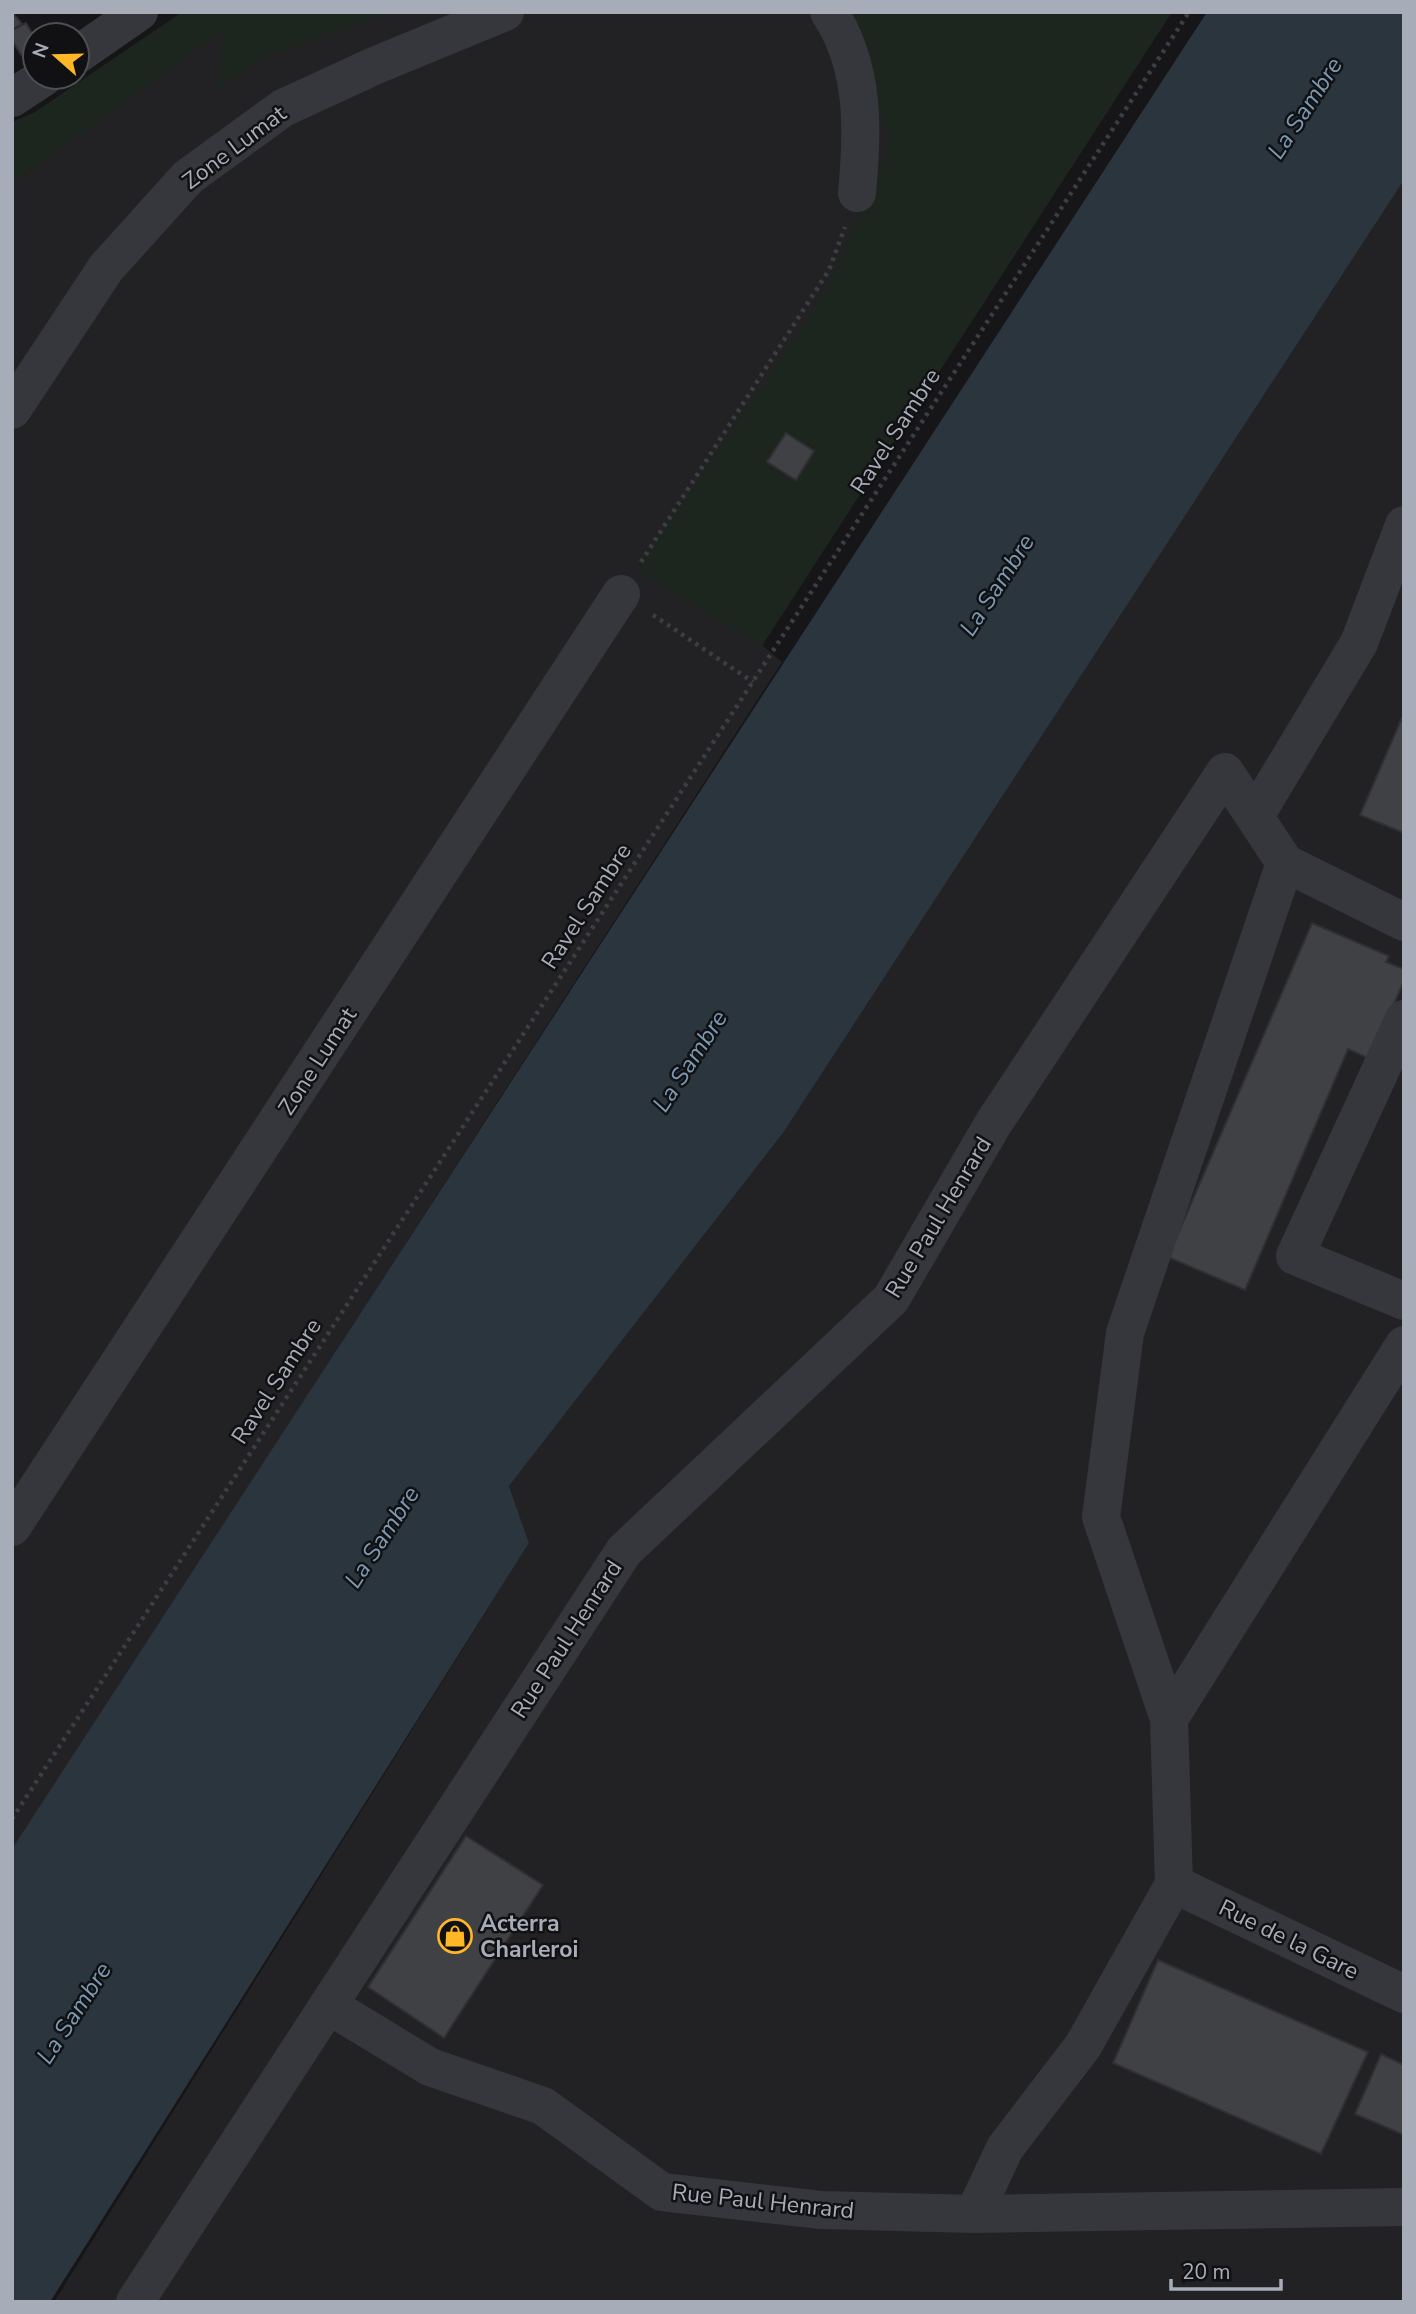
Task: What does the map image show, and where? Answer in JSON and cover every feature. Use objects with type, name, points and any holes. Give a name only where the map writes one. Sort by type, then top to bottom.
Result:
[{"type":"street","points":[[91,45],[139,12]]},
{"type":"street","name":"Zone Lumat","points":[[12,410],[106,268],[188,177],[284,108],[373,66],[505,12]]},
{"type":"street","points":[[829,12],[845,36],[856,79],[863,131],[857,193]]},
{"type":"street","points":[[1255,816],[1359,643],[1404,525]]},
{"type":"street","name":"Zone Lumat","points":[[12,1527],[621,594]]},
{"type":"street","name":"Rue Paul Henrard","points":[[1285,863],[1225,772],[993,1124],[891,1299],[624,1551],[328,2005],[430,2067],[543,2106],[662,2192],[821,2210],[974,2214],[1404,2207]]},
{"type":"street","points":[[974,2214],[1005,2148],[1083,2046],[1174,1884],[1169,1719],[1101,1517],[1125,1333],[1285,863],[1404,922]]},
{"type":"street","points":[[1404,1019],[1294,1256],[1404,1301]]},
{"type":"street","points":[[1169,1719],[1404,1345]]},
{"type":"street","name":"Rue de la Gare","points":[[1174,1884],[1404,1994]]},
{"type":"street","points":[[135,2302],[328,2005]]},
{"type":"path","name":"Ravel Sambre","points":[[12,1819],[1189,12]]},
{"type":"path","points":[[753,682],[621,594],[830,270],[857,193]]},
{"type":"shaded area","points":[[182,12],[391,12],[261,59],[218,89],[224,30],[12,184],[12,122],[35,112],[66,91],[91,91],[91,74]]},
{"type":"shaded area","points":[[255,12],[1166,12],[1017,251],[762,645],[782,662],[12,1852],[12,184],[224,29]]},
{"type":"shaded area","points":[[833,12],[1172,12],[762,646],[636,570],[824,295],[891,140]]},
{"type":"shaded area","points":[[1404,180],[1404,2302],[54,2302],[529,1543],[509,1486],[783,1133]]},
{"type":"water","name":"La Sambre","points":[[1207,12],[1404,12],[1404,180],[783,1133],[509,1486],[529,1543],[50,2302],[12,2302],[12,1849]]},
{"type":"building","points":[[12,12],[21,25],[12,30]]},
{"type":"building","points":[[21,26],[21,55],[12,40],[12,30]]},
{"type":"building","points":[[786,433],[814,451],[796,480],[767,462]]},
{"type":"building","points":[[1404,713],[1404,833],[1360,815]]},
{"type":"building","points":[[1312,923],[1389,956],[1386,962],[1404,969],[1404,981],[1370,1059],[1348,1049],[1245,1290],[1168,1257]]},
{"type":"building","name":"Acterra Charleroi","points":[[466,1836],[543,1885],[444,2038],[368,1987]]},
{"type":"building","points":[[1158,1960],[1368,2052],[1321,2154],[1113,2063]]},
{"type":"building","points":[[1381,2054],[1404,2065],[1404,2135],[1355,2114]]},
{"type":"place","name":"Acterra Charleroi","points":[[455,1936]]}]
